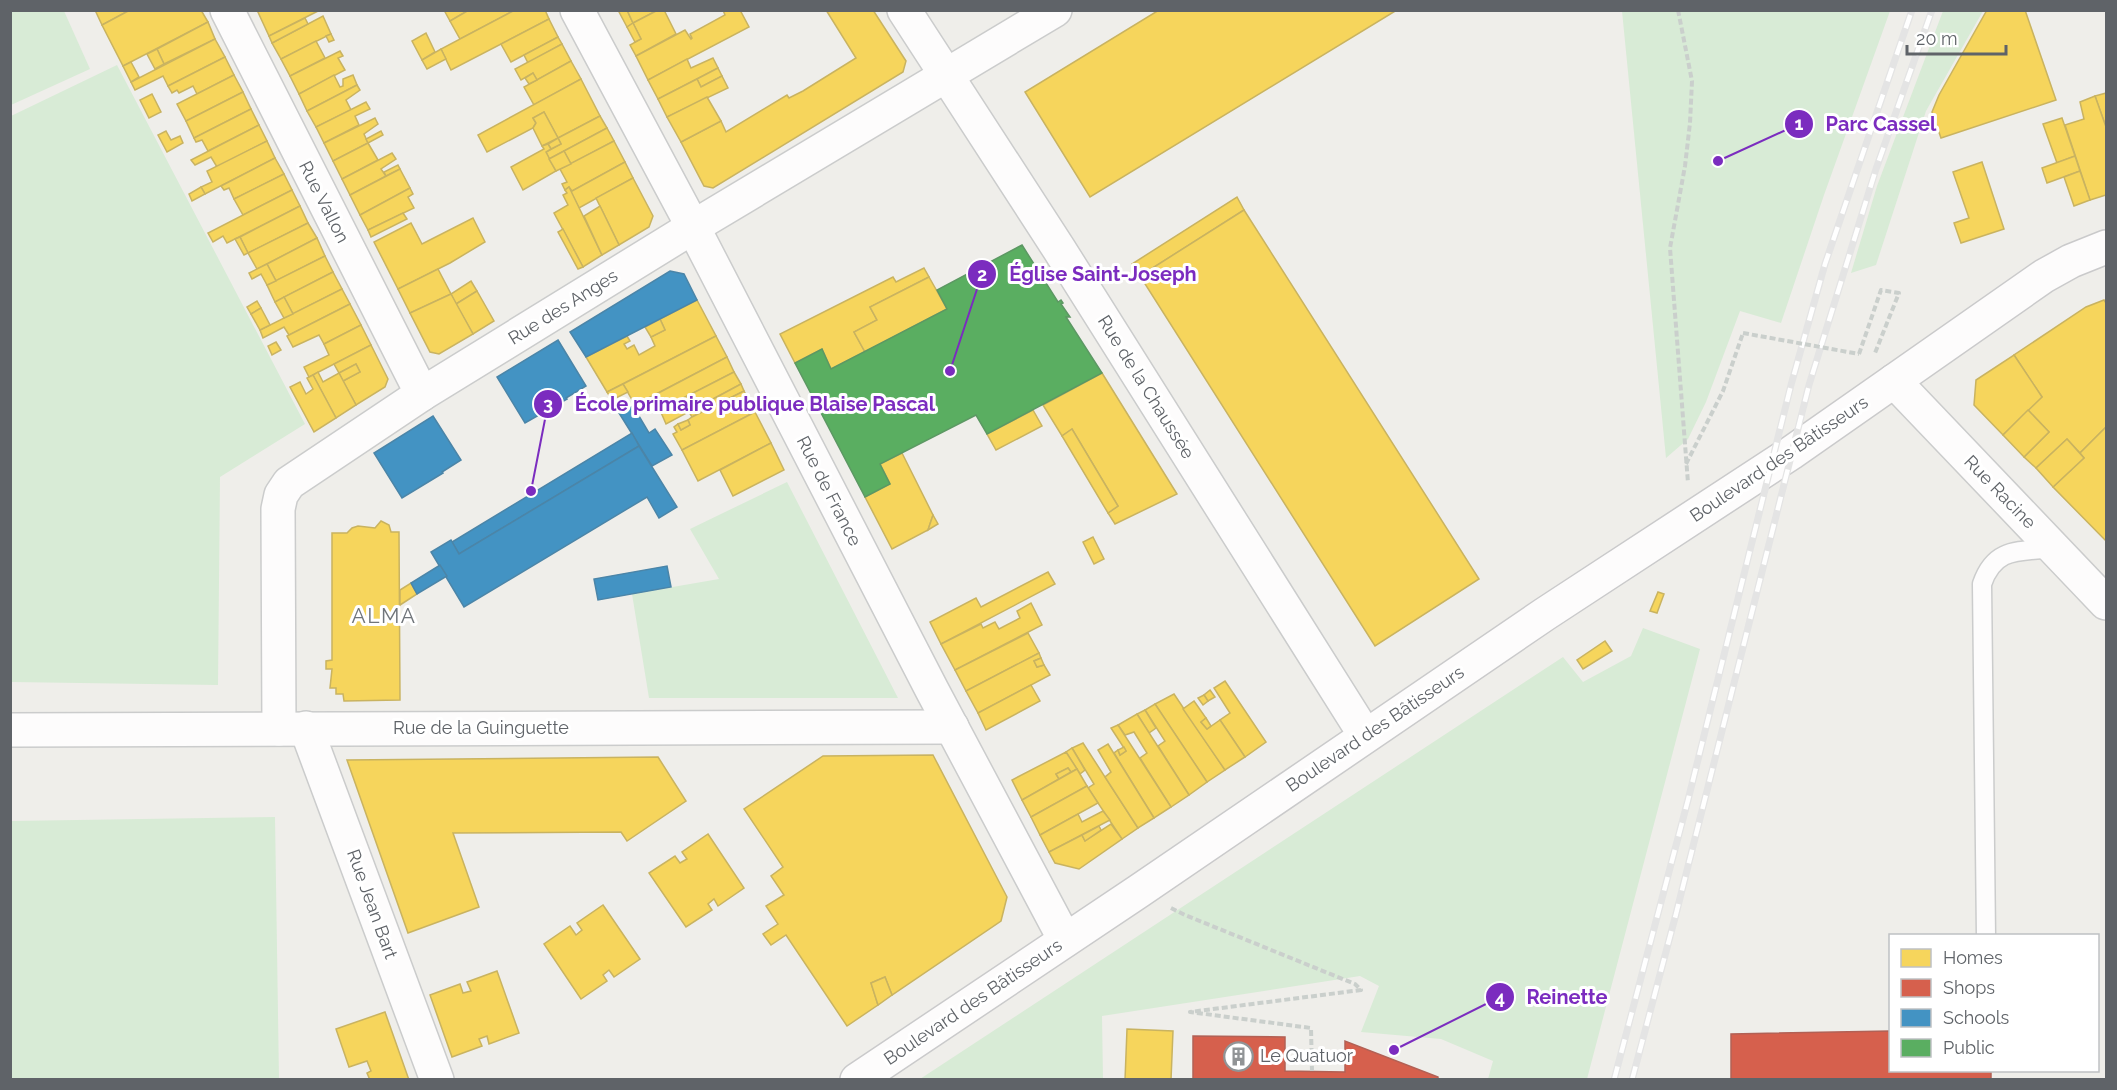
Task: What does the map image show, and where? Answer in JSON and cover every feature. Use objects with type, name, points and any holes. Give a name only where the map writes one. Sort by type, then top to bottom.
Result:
[{"type":"street","name":"Rue Vallon","points":[[226,10],[422,394]]},
{"type":"street","name":"Rue de France","points":[[577,10],[693,227],[1065,940]]},
{"type":"street","name":"Rue de la Chaussée","points":[[904,10],[1065,259],[1365,735]]},
{"type":"street","name":"Rue des Anges","points":[[292,728],[278,509],[281,495],[295,479],[422,394],[693,227],[1055,10]]},
{"type":"street","name":"Boulevard des Bâtisseurs","points":[[857,1080],[1365,735],[1791,453],[2044,276],[2071,261],[2106,247]]},
{"type":"street","name":"Rue Racine","points":[[1894,381],[2106,603]]},
{"type":"street","name":"Rue de la Guinguette","points":[[10,730],[952,727]]},
{"type":"street","name":"Rue Jean Bart","points":[[292,728],[437,1080]]},
{"type":"lane","points":[[1986,934],[1982,584],[1985,574],[1994,561],[2006,553],[2054,548]]},
{"type":"path","points":[[1678,10],[1692,81],[1685,166],[1670,248],[1685,465],[1693,516]]},
{"type":"path","points":[[1685,465],[1723,391],[1743,333],[1859,354],[1881,290],[1899,293],[1875,353],[1894,381]]},
{"type":"path","points":[[1138,891],[1185,915],[1355,984],[1361,990],[1190,1012],[1311,1028],[1312,1071]]},
{"type":"green space","points":[[10,11],[64,11],[90,69],[11,105]]},
{"type":"green space","points":[[1622,11],[1890,11],[1781,323],[1740,311],[1706,402],[1688,439],[1666,458]]},
{"type":"green space","points":[[1943,11],[1983,11],[1926,111],[1876,265],[1851,273],[1877,186]]},
{"type":"green space","points":[[117,65],[305,424],[220,477],[218,685],[11,682],[11,116]]},
{"type":"green space","points":[[787,482],[898,698],[649,698],[632,594],[719,579],[690,529]]},
{"type":"green space","points":[[1643,628],[1700,649],[1587,1079],[1488,1079],[1493,1061],[1441,1039],[1361,1032],[1379,986],[1360,976],[1102,1016],[1103,1079],[920,1079],[1563,657],[1583,682],[1631,656]]},
{"type":"green space","points":[[275,817],[279,1079],[11,1079],[11,821]]},
{"type":"building: Homes","points":[[95,10],[130,10],[102,25]]},
{"type":"building: Homes","points":[[130,10],[201,10],[208,22],[123,66],[102,25]]},
{"type":"building: Homes","points":[[257,10],[320,10],[269,36]]},
{"type":"building: Homes","points":[[444,10],[469,10],[450,21]]},
{"type":"building: Homes","points":[[469,10],[515,10],[460,39],[450,21]]},
{"type":"building: Homes","points":[[515,10],[545,10],[549,19],[451,70],[441,49]]},
{"type":"building: Homes","points":[[618,10],[627,10],[633,23],[627,27]]},
{"type":"building: Homes","points":[[627,10],[658,10],[633,23]]},
{"type":"building: Homes","points":[[658,10],[664,10],[676,34],[636,56],[630,45],[641,39],[633,23]]},
{"type":"building: Homes","points":[[723,10],[740,10],[749,27],[648,80],[636,56],[685,30],[691,39],[690,34],[725,15]]},
{"type":"building: Homes","points":[[826,10],[873,10],[906,61],[903,72],[713,188],[704,186],[681,142],[721,121],[726,132],[787,95],[789,98],[803,91],[856,58]]},
{"type":"building: Homes","points":[[1159,10],[1397,10],[1090,197],[1025,92]]},
{"type":"building: Homes","points":[[1987,10],[2025,10],[2056,100],[1941,138],[1932,112],[1939,95]]},
{"type":"building: Homes","points":[[323,16],[331,34],[281,59],[272,43]]},
{"type":"building: Homes","points":[[305,18],[308,24],[272,43],[269,36]]},
{"type":"building: Homes","points":[[549,19],[558,37],[511,62],[501,44]]},
{"type":"building: Homes","points":[[208,22],[215,39],[164,64],[157,49]]},
{"type":"building: Homes","points":[[633,23],[641,39],[635,42],[627,27]]},
{"type":"building: Homes","points":[[426,33],[435,52],[422,60],[412,41]]},
{"type":"building: Homes","points":[[331,34],[334,40],[329,42],[326,36]]},
{"type":"building: Homes","points":[[558,37],[562,44],[528,63],[524,55]]},
{"type":"building: Homes","points":[[215,39],[225,57],[168,86],[163,76],[135,90],[131,82]]},
{"type":"building: Homes","points":[[316,41],[325,58],[290,76],[281,59]]},
{"type":"building: Homes","points":[[562,44],[571,61],[537,80],[533,73],[521,80],[515,69]]},
{"type":"building: Homes","points":[[157,49],[164,64],[155,69],[147,54]]},
{"type":"building: Homes","points":[[441,49],[446,59],[427,69],[422,60]]},
{"type":"building: Homes","points":[[340,51],[343,56],[338,58],[345,70],[299,94],[290,76]]},
{"type":"building: Homes","points":[[225,57],[234,75],[197,94],[193,86],[179,93],[177,90],[172,93],[168,86]]},
{"type":"building: Homes","points":[[713,58],[718,68],[658,99],[648,80],[687,59],[691,68]]},
{"type":"building: Homes","points":[[571,61],[581,79],[534,105],[524,87]]},
{"type":"building: Homes","points":[[131,62],[139,77],[131,82],[123,66]]},
{"type":"building: Homes","points":[[718,68],[722,76],[701,87],[697,79]]},
{"type":"building: Homes","points":[[533,73],[537,80],[529,84],[525,78]]},
{"type":"building: Homes","points":[[234,75],[243,92],[186,121],[177,104]]},
{"type":"building: Homes","points":[[334,75],[340,87],[343,86],[343,79],[353,75],[357,85],[307,111],[299,94]]},
{"type":"building: Homes","points":[[722,76],[728,88],[667,117],[658,99],[697,79],[701,87]]},
{"type":"building: Homes","points":[[581,79],[600,116],[558,138],[544,112],[533,118],[536,123],[533,128],[487,152],[478,135]]},
{"type":"building: Homes","points":[[357,85],[360,90],[346,100],[351,110],[316,127],[307,111]]},
{"type":"building: Homes","points":[[243,92],[251,109],[194,138],[186,121]]},
{"type":"building: Homes","points":[[2106,93],[2106,127],[2095,96]]},
{"type":"building: Homes","points":[[152,94],[161,112],[149,118],[140,100]]},
{"type":"building: Homes","points":[[2095,96],[2106,127],[2106,195],[2090,200],[2065,125],[2084,119],[2080,102]]},
{"type":"building: Homes","points":[[707,97],[721,121],[681,142],[667,117]]},
{"type":"building: Homes","points":[[366,102],[370,109],[355,116],[359,125],[324,143],[316,127]]},
{"type":"building: Homes","points":[[251,109],[259,125],[208,151],[202,140],[196,142],[194,138]]},
{"type":"building: Homes","points":[[544,112],[558,138],[542,146],[533,128],[536,123],[533,118]]},
{"type":"building: Homes","points":[[600,116],[607,128],[549,159],[546,152],[561,144],[558,138]]},
{"type":"building: Homes","points":[[375,118],[378,124],[364,134],[368,143],[333,161],[324,143]]},
{"type":"building: Homes","points":[[2062,118],[2075,156],[2057,163],[2043,124]]},
{"type":"building: Homes","points":[[259,125],[267,141],[217,167],[211,157],[195,165],[191,160]]},
{"type":"building: Homes","points":[[607,128],[614,141],[571,164],[564,151]]},
{"type":"building: Homes","points":[[166,131],[171,140],[180,136],[183,143],[167,152],[158,135]]},
{"type":"building: Homes","points":[[381,131],[383,135],[368,143],[366,139]]},
{"type":"building: Homes","points":[[558,138],[561,144],[551,149],[548,144]]},
{"type":"building: Homes","points":[[267,141],[275,158],[205,194],[201,187],[212,182],[207,171]]},
{"type":"building: Homes","points":[[614,141],[625,162],[572,191],[569,187],[565,190],[562,184],[567,182],[560,169]]},
{"type":"building: Homes","points":[[368,143],[378,160],[342,179],[333,161]]},
{"type":"building: Homes","points":[[548,144],[551,149],[546,152],[556,171],[523,190],[511,167],[544,149],[542,146]]},
{"type":"building: Homes","points":[[564,151],[571,164],[556,171],[549,159]]},
{"type":"building: Homes","points":[[392,153],[396,159],[381,169],[386,176],[350,195],[342,179]]},
{"type":"building: Homes","points":[[2075,156],[2080,171],[2047,183],[2042,168]]},
{"type":"building: Homes","points":[[275,158],[284,174],[234,199],[229,188],[224,190],[221,186]]},
{"type":"building: Homes","points":[[625,162],[633,178],[579,208],[572,191]]},
{"type":"building: Homes","points":[[1982,162],[2004,229],[1961,243],[1954,223],[1969,218],[1953,172]]},
{"type":"building: Homes","points":[[398,165],[400,169],[386,176],[384,172]]},
{"type":"building: Homes","points":[[400,169],[410,188],[360,215],[350,195]]},
{"type":"building: Homes","points":[[2080,171],[2090,200],[2074,206],[2064,177]]},
{"type":"building: Homes","points":[[284,174],[292,190],[243,215],[234,199]]},
{"type":"building: Homes","points":[[633,178],[653,216],[649,227],[619,245],[596,198]]},
{"type":"building: Homes","points":[[201,187],[205,194],[192,201],[189,194]]},
{"type":"building: Homes","points":[[569,187],[602,255],[583,267],[554,213],[568,205],[563,195],[567,193],[565,190]]},
{"type":"building: Homes","points":[[410,188],[413,194],[408,197],[414,208],[368,230],[360,215]]},
{"type":"building: Homes","points":[[292,190],[300,206],[227,243],[223,236],[213,242],[208,233]]},
{"type":"building: Homes","points":[[1237,197],[1244,210],[1140,276],[1132,264]]},
{"type":"building: Homes","points":[[300,206],[308,223],[248,253],[240,237]]},
{"type":"building: Homes","points":[[600,206],[619,245],[602,255],[584,216]]},
{"type":"building: Homes","points":[[1244,210],[1479,579],[1375,646],[1140,276]]},
{"type":"building: Homes","points":[[403,213],[407,219],[371,237],[368,230]]},
{"type":"building: Homes","points":[[473,218],[485,242],[450,263],[398,289],[374,242],[411,223],[422,244]]},
{"type":"building: Homes","points":[[308,223],[317,238],[257,269],[248,253]]},
{"type":"building: Homes","points":[[563,229],[583,267],[578,269],[558,232]]},
{"type":"building: Homes","points":[[240,237],[248,253],[244,255],[235,239]]},
{"type":"building: Homes","points":[[317,238],[325,256],[276,281],[267,264]]},
{"type":"building: Homes","points":[[325,256],[333,272],[275,302],[267,285]]},
{"type":"building: Homes","points":[[267,264],[276,281],[267,285],[261,274],[252,279],[249,273]]},
{"type":"building: Homes","points":[[924,268],[929,277],[870,307],[877,320],[854,332],[865,352],[831,369],[822,349],[795,363],[780,334],[893,277],[896,282]]},
{"type":"building: Homes","points":[[438,269],[451,294],[410,313],[398,289]]},
{"type":"building: Homes","points":[[333,272],[342,289],[293,314],[284,297]]},
{"type":"building: Homes","points":[[929,277],[947,309],[865,352],[854,332],[877,320],[870,307]]},
{"type":"building: Homes","points":[[471,281],[477,291],[456,304],[451,294]]},
{"type":"building: Homes","points":[[342,289],[350,304],[289,335],[284,327],[263,338],[260,330]]},
{"type":"building: Homes","points":[[477,291],[494,321],[473,334],[456,304]]},
{"type":"building: Homes","points":[[451,294],[473,334],[439,354],[430,352],[410,313]]},
{"type":"building: Homes","points":[[284,297],[293,314],[284,318],[275,302]]},
{"type":"building: Homes","points":[[697,300],[716,336],[607,392],[586,357],[627,336],[630,341],[624,344],[627,349],[634,345],[639,355],[655,346],[651,337],[665,330],[660,319]]},
{"type":"building: Homes","points":[[2104,300],[2106,303],[2106,427],[2080,453],[2067,439],[2036,468],[2024,457],[2049,432],[2028,410],[2042,397],[2014,355],[2086,307]]},
{"type":"building: Homes","points":[[257,301],[261,308],[251,314],[247,307]]},
{"type":"building: Homes","points":[[350,304],[361,325],[324,344],[319,335],[293,347],[287,336]]},
{"type":"building: Homes","points":[[261,308],[270,325],[260,330],[251,314]]},
{"type":"building: Homes","points":[[660,319],[665,330],[651,337],[645,327]]},
{"type":"building: Homes","points":[[361,325],[371,345],[309,377],[304,367],[329,355],[324,344]]},
{"type":"building: Homes","points":[[716,336],[727,357],[635,405],[623,384]]},
{"type":"building: Homes","points":[[276,342],[281,350],[272,355],[268,346]]},
{"type":"building: Homes","points":[[371,345],[388,379],[385,387],[356,405],[343,381],[360,372],[356,364],[339,373],[334,364]]},
{"type":"building: Homes","points":[[2014,355],[2042,397],[2003,435],[1974,405],[1976,380]]},
{"type":"building: Homes","points":[[727,357],[734,372],[660,410],[655,401],[650,404],[647,399]]},
{"type":"building: Homes","points":[[356,364],[360,372],[343,381],[339,373]]},
{"type":"building: Homes","points":[[318,372],[323,382],[339,373],[356,405],[336,418],[313,375]]},
{"type":"building: Homes","points":[[734,372],[741,384],[666,424],[660,410]]},
{"type":"building: Homes","points":[[1102,373],[1177,494],[1115,524],[1108,513],[1118,506],[1072,429],[1062,436],[1043,405]]},
{"type":"building: Homes","points":[[313,375],[336,418],[314,432],[290,387],[300,382],[306,394],[313,389],[307,378]]},
{"type":"building: Homes","points":[[623,384],[628,392],[612,400],[607,392]]},
{"type":"building: Homes","points":[[741,384],[744,391],[692,417],[689,412]]},
{"type":"building: Homes","points":[[744,391],[755,412],[682,450],[673,434],[677,432],[674,427],[678,424],[681,430],[690,425],[688,420],[692,417]]},
{"type":"building: Homes","points":[[647,399],[650,404],[636,411],[633,406]]},
{"type":"building: Homes","points":[[1033,410],[1042,426],[996,450],[987,434]]},
{"type":"building: Homes","points":[[2028,410],[2049,432],[2024,457],[2003,435]]},
{"type":"building: Homes","points":[[755,412],[771,443],[698,481],[682,450]]},
{"type":"building: Homes","points":[[688,420],[690,425],[681,430],[678,424]]},
{"type":"building: Homes","points":[[2106,427],[2106,541],[2053,487],[2084,458],[2080,453]]},
{"type":"building: Homes","points":[[1072,429],[1118,506],[1108,513],[1062,436]]},
{"type":"building: Homes","points":[[2067,439],[2084,458],[2053,487],[2036,468]]},
{"type":"building: Homes","points":[[771,443],[784,470],[733,496],[720,470]]},
{"type":"building: Homes","points":[[902,453],[933,515],[928,530],[892,549],[865,497],[890,484],[880,464]]},
{"type":"building: Homes","points":[[933,515],[938,524],[928,530]]},
{"type":"building: Homes","points":[[381,521],[389,525],[391,532],[399,532],[400,700],[344,701],[343,694],[336,694],[336,688],[330,688],[332,669],[326,669],[326,661],[332,660],[332,533],[347,533],[358,526],[375,528]]},
{"type":"building: Homes","points":[[1093,537],[1104,559],[1094,564],[1083,542]]},
{"type":"building: Homes","points":[[1048,572],[1055,584],[941,644],[930,622],[976,598],[981,607]]},
{"type":"building: Homes","points":[[411,583],[417,594],[400,605],[400,590]]},
{"type":"building: Homes","points":[[1658,592],[1664,594],[1657,613],[1650,611]]},
{"type":"building: Homes","points":[[1031,603],[1042,625],[955,670],[941,644],[981,624],[983,628],[995,622],[999,629],[1020,618],[1017,611]]},
{"type":"building: Homes","points":[[1028,633],[1039,653],[966,691],[955,670]]},
{"type":"building: Homes","points":[[1605,641],[1612,651],[1583,669],[1577,660]]},
{"type":"building: Homes","points":[[1039,653],[1041,658],[1034,661],[1037,667],[1044,665],[1050,675],[978,713],[966,691]]},
{"type":"building: Homes","points":[[1041,658],[1044,665],[1037,667],[1034,661]]},
{"type":"building: Homes","points":[[1225,681],[1266,742],[1245,757],[1220,720],[1230,713],[1214,688]]},
{"type":"building: Homes","points":[[1031,685],[1040,701],[986,730],[978,713]]},
{"type":"building: Homes","points":[[1210,690],[1215,697],[1208,701],[1204,695]]},
{"type":"building: Homes","points":[[1174,694],[1225,770],[1207,782],[1155,704]]},
{"type":"building: Homes","points":[[1204,695],[1208,701],[1203,705],[1198,698]]},
{"type":"building: Homes","points":[[1194,701],[1206,718],[1201,722],[1207,729],[1220,720],[1245,757],[1225,770],[1183,709]]},
{"type":"building: Homes","points":[[1155,704],[1207,782],[1189,795],[1158,746],[1165,741],[1145,710]]},
{"type":"building: Homes","points":[[1145,710],[1156,728],[1149,733],[1137,714]]},
{"type":"building: Homes","points":[[1137,714],[1189,795],[1171,807],[1140,758],[1147,753],[1134,732],[1125,735],[1118,725]]},
{"type":"building: Homes","points":[[1206,718],[1211,726],[1207,729],[1201,722]]},
{"type":"building: Homes","points":[[1118,725],[1171,807],[1154,818],[1114,753],[1118,750],[1120,755],[1126,751],[1111,728]]},
{"type":"building: Homes","points":[[1083,743],[1138,828],[1122,839],[1088,788],[1094,784],[1072,748]]},
{"type":"building: Homes","points":[[1108,744],[1154,818],[1138,828],[1105,777],[1111,772],[1098,750]]},
{"type":"building: Homes","points":[[1124,747],[1126,751],[1120,755],[1118,750]]},
{"type":"building: Homes","points":[[1072,748],[1085,770],[1080,774],[1066,752]]},
{"type":"building: Homes","points":[[1066,752],[1077,769],[1071,772],[1068,768],[1056,774],[1059,779],[1022,800],[1012,780]]},
{"type":"building: Homes","points":[[933,755],[1007,897],[1001,921],[892,995],[885,977],[871,983],[878,1005],[847,1026],[786,935],[771,945],[763,934],[778,924],[766,906],[784,895],[771,876],[783,867],[744,809],[823,756]]},
{"type":"building: Homes","points":[[658,757],[686,801],[627,841],[621,832],[453,833],[479,907],[408,933],[347,760]]},
{"type":"building: Homes","points":[[1068,768],[1071,772],[1059,779],[1056,774]]},
{"type":"building: Homes","points":[[1077,769],[1087,786],[1031,817],[1022,800]]},
{"type":"building: Homes","points":[[1087,786],[1098,803],[1040,835],[1031,817]]},
{"type":"building: Homes","points":[[1103,811],[1110,820],[1049,852],[1040,835],[1078,814],[1082,822]]},
{"type":"building: Homes","points":[[1111,824],[1122,839],[1079,869],[1055,863],[1049,852],[1082,835],[1085,841]]},
{"type":"building: Homes","points":[[1099,826],[1101,830],[1085,841],[1082,835]]},
{"type":"building: Homes","points":[[708,834],[744,888],[718,906],[714,899],[708,904],[712,910],[686,927],[649,873],[675,856],[680,863],[687,859],[682,852]]},
{"type":"building: Homes","points":[[603,905],[640,959],[614,977],[609,970],[603,975],[607,981],[581,999],[544,944],[570,926],[576,935],[582,930],[577,923]]},
{"type":"building: Homes","points":[[497,971],[519,1033],[489,1044],[487,1036],[479,1039],[482,1046],[452,1057],[430,995],[460,984],[463,993],[471,991],[467,982]]},
{"type":"building: Homes","points":[[885,977],[892,995],[878,1005],[871,983]]},
{"type":"building: Homes","points":[[385,1012],[409,1080],[370,1080],[367,1073],[371,1071],[367,1061],[349,1067],[336,1029]]},
{"type":"building: Homes","points":[[1127,1029],[1173,1031],[1171,1080],[1125,1080]]},
{"type":"building: Shops","points":[[1889,1031],[1889,1072],[1991,1072],[1991,1080],[1731,1080],[1731,1034]]},
{"type":"building: Shops","name":"Le Quatuor","points":[[1193,1036],[1285,1037],[1285,1071],[1345,1072],[1345,1041],[1438,1077],[1438,1080],[1193,1080]]},
{"type":"building: Schools","points":[[670,271],[684,274],[697,300],[586,357],[570,332]]},
{"type":"building: Schools","points":[[558,340],[586,386],[525,423],[497,377]]},
{"type":"building: Schools","points":[[633,406],[649,433],[655,429],[672,455],[652,466],[619,413]]},
{"type":"building: Schools","points":[[433,416],[461,460],[402,498],[374,453]]},
{"type":"building: Schools","points":[[632,433],[639,446],[459,554],[452,542]]},
{"type":"building: Schools","points":[[639,446],[677,507],[659,518],[647,497],[464,607],[431,552],[451,540],[459,554]]},
{"type":"building: Schools","points":[[440,565],[447,576],[417,594],[411,583]]},
{"type":"building: Schools","points":[[667,566],[671,587],[598,600],[594,579]]},
{"type":"building: Public","points":[[1022,245],[1058,302],[1061,300],[1063,303],[1061,304],[1070,317],[1066,317],[1102,373],[987,434],[976,415],[880,464],[890,484],[865,497],[795,363],[822,349],[831,369],[947,309],[937,290]]},
{"type":"railway","points":[[1614,1080],[1688,800],[1791,385],[1825,264],[1912,10]]},
{"type":"railway","points":[[1632,1080],[1809,385],[1876,169],[1932,10]]},
{"type":"place","name":"Parc Cassel","points":[[1718,161]]},
{"type":"place","name":"Église Saint-Joseph","points":[[950,371]]},
{"type":"place","name":"École primaire publique Blaise Pascal","points":[[531,491]]},
{"type":"place","name":"Reinette","points":[[1394,1050]]},
{"type":"place","name":"Le Quatuor","points":[[1239,1056]]},
{"type":"district","name":"ALMA","points":[[384,616]]}]
